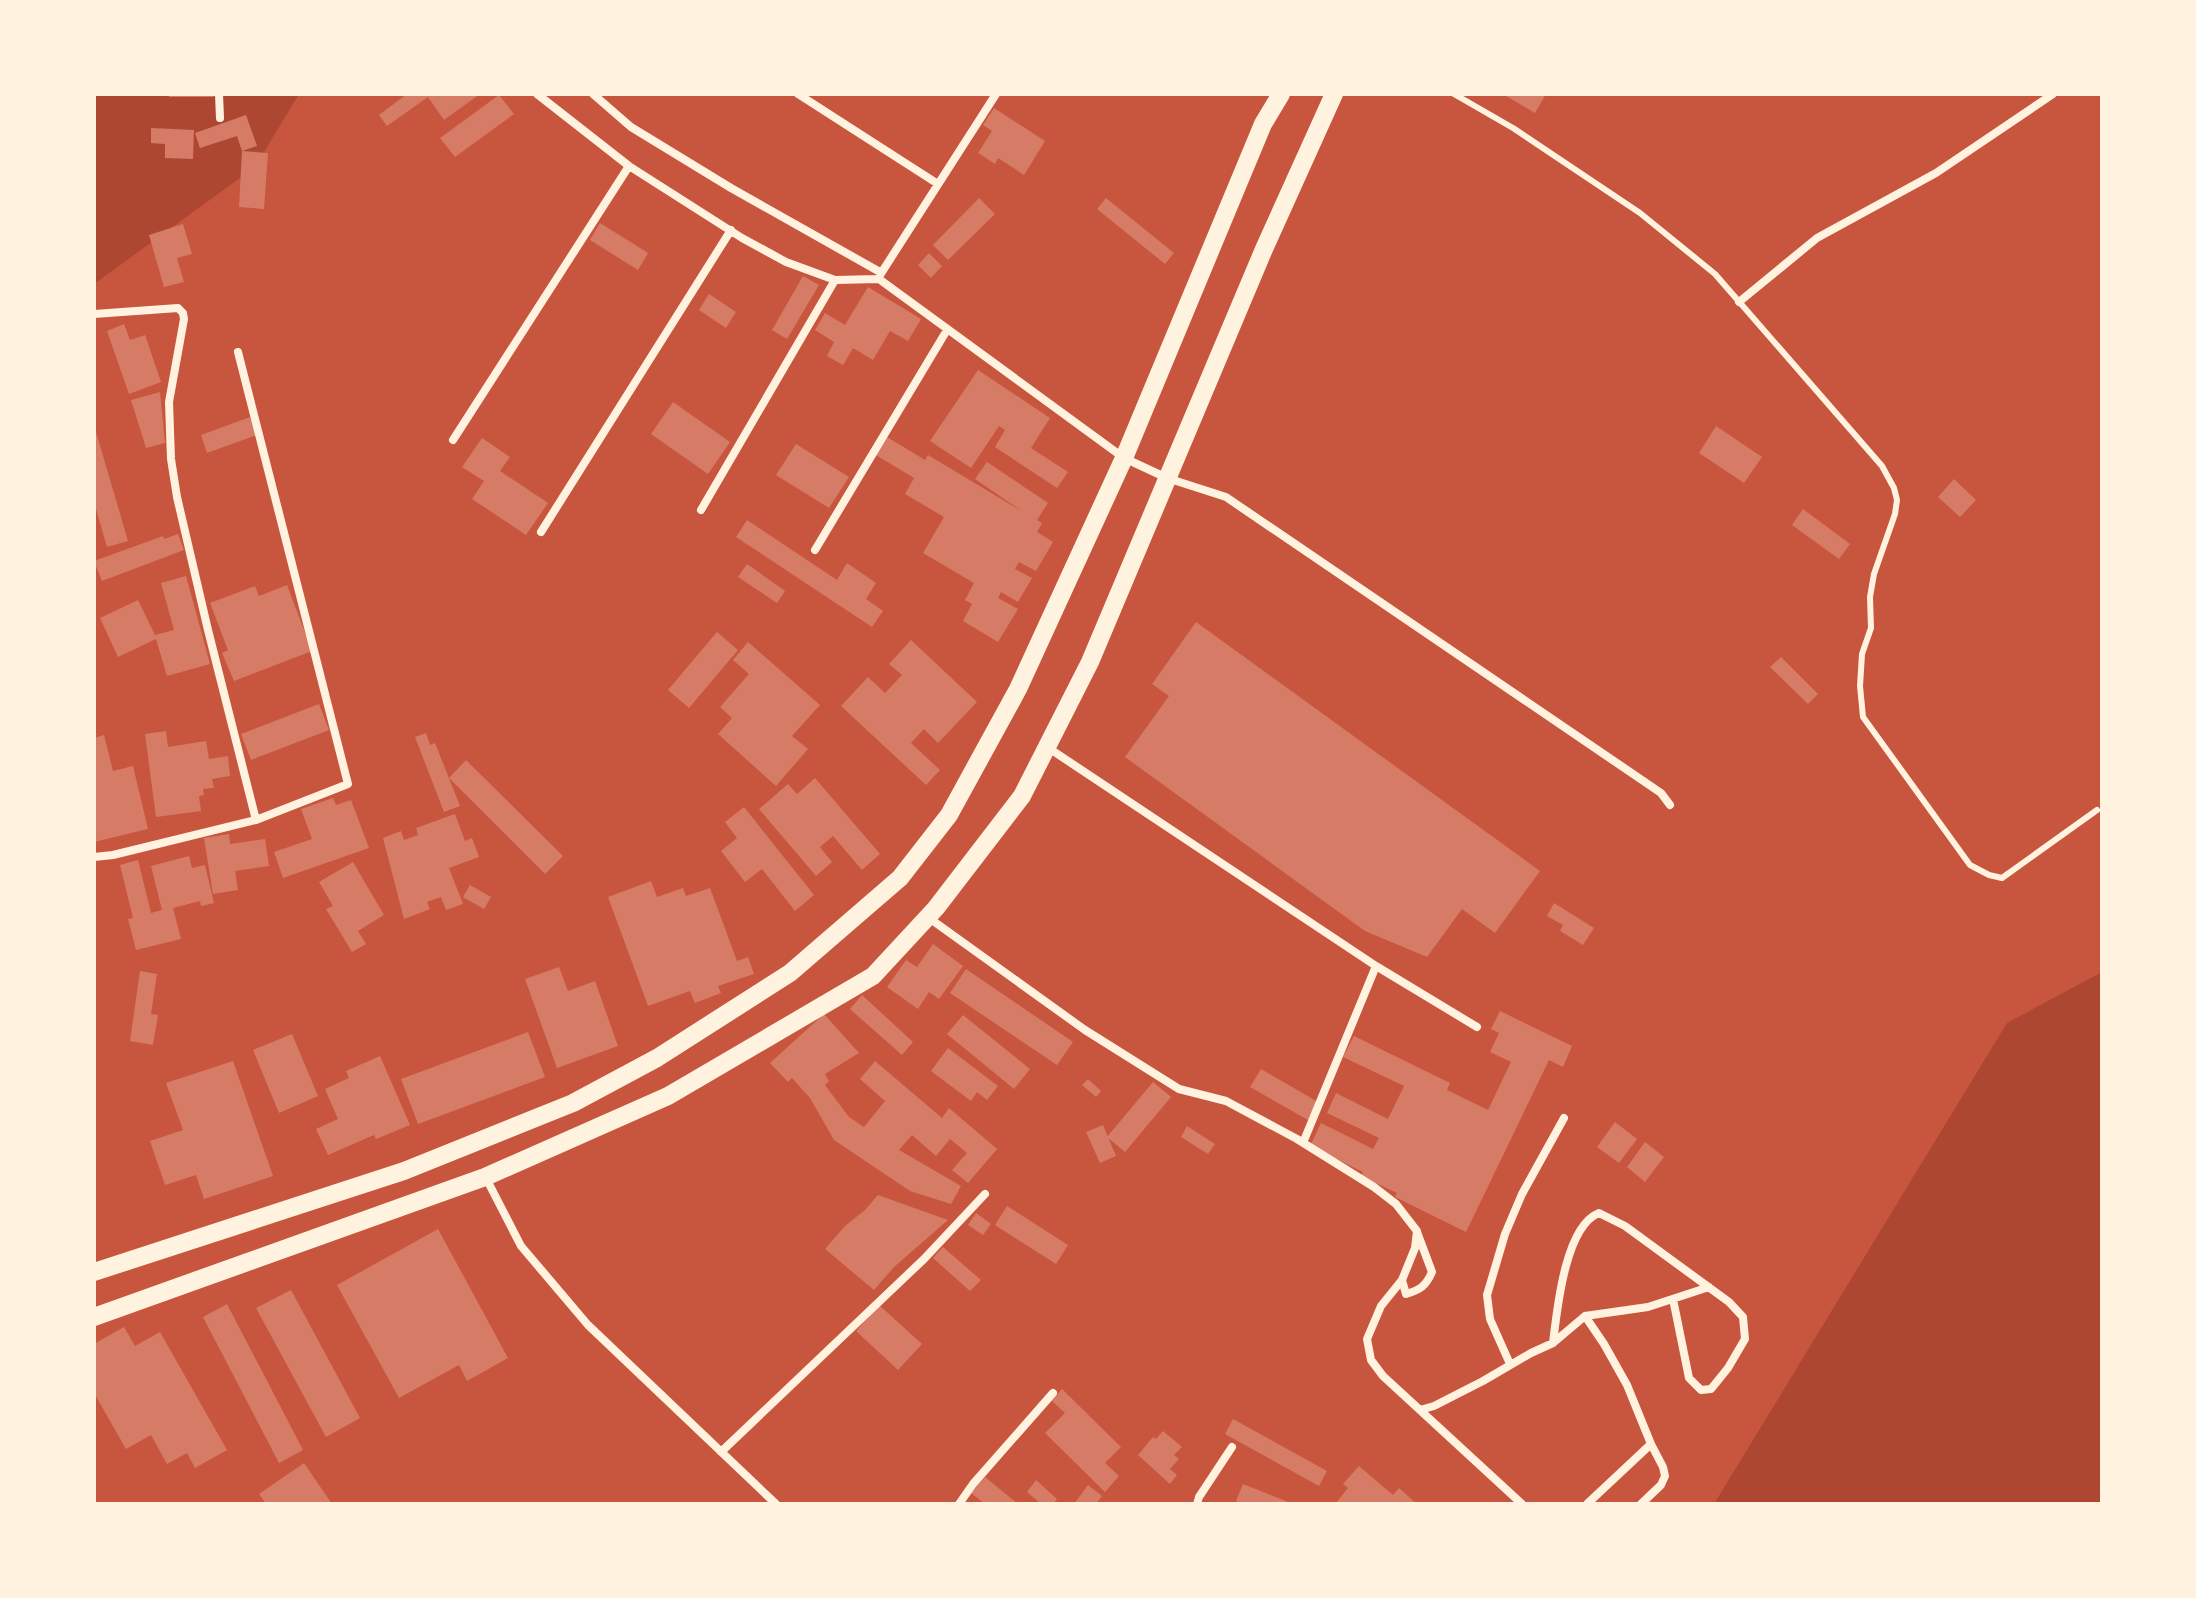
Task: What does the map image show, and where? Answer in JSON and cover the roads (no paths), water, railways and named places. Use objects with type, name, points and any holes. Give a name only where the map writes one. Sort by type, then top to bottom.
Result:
[{"type":"main road","points":[[94,1272],[404,1171],[573,1103],[657,1058],[790,973],[900,878],[949,815],[1018,689],[1124,458],[1263,124],[1281,94]]},
{"type":"main road","points":[[94,1317],[516,1164],[668,1096],[873,976],[929,918],[1022,796],[1090,662],[1264,249],[1334,94]]},
{"type":"main road","points":[[503,1131],[516,1164]]},
{"type":"street","points":[[219,94],[220,118]]},
{"type":"street","points":[[537,94],[629,166],[786,262],[835,280],[880,276]]},
{"type":"street","points":[[593,94],[631,127],[880,276],[947,330],[1124,458],[1167,478],[1226,497],[1661,793],[1670,805]]},
{"type":"street","points":[[798,94],[938,184]]},
{"type":"street","points":[[880,276],[996,94]]},
{"type":"street","points":[[1739,302],[1817,238],[1936,173],[2053,94]]},
{"type":"street","points":[[453,440],[629,166]]},
{"type":"street","points":[[541,532],[731,230]]},
{"type":"street","points":[[701,510],[835,280]]},
{"type":"street","points":[[94,314],[178,308],[183,313],[169,402],[171,459],[208,630],[256,820]]},
{"type":"street","points":[[815,550],[947,330]]},
{"type":"street","points":[[94,857],[256,820],[348,784],[238,352]]},
{"type":"street","points":[[1047,747],[1376,966],[1477,1027]]},
{"type":"street","points":[[929,918],[1085,1030],[1179,1089],[1226,1101],[1297,1139],[1374,1187],[1396,1204],[1417,1231],[1432,1272],[1420,1290],[1406,1294],[1402,1280]]},
{"type":"street","points":[[1305,1138],[1376,966]]},
{"type":"street","points":[[1510,1364],[1490,1319],[1487,1295],[1505,1234],[1522,1194],[1564,1118]]},
{"type":"street","points":[[485,1177],[521,1246],[588,1325],[776,1504]]},
{"type":"street","points":[[721,1452],[924,1259],[985,1194]]},
{"type":"street","points":[[1553,1343],[1564,1273],[1577,1234],[1589,1217],[1599,1213],[1625,1226],[1729,1302],[1743,1317],[1745,1339],[1711,1389],[1701,1390],[1689,1378],[1673,1299]]},
{"type":"street","points":[[1417,1231],[1415,1248],[1402,1280],[1381,1306],[1367,1339],[1371,1360],[1383,1376],[1522,1504]]},
{"type":"street","points":[[1420,1410],[1434,1406],[1553,1343],[1585,1316],[1648,1307],[1709,1287]]},
{"type":"street","points":[[1585,1316],[1627,1385],[1663,1467],[1665,1476],[1661,1485],[1641,1504]]},
{"type":"street","points":[[959,1504],[1053,1393]]},
{"type":"street","points":[[1587,1504],[1651,1444]]},
{"type":"street","points":[[1197,1504],[1232,1447]]},
{"type":"lane","points":[[1454,94],[1513,128],[1640,213],[1715,274],[1882,466],[1897,500],[1870,597],[1871,628],[1862,654],[1860,686],[1863,717],[1970,865],[2002,878],[2097,810]]}]
